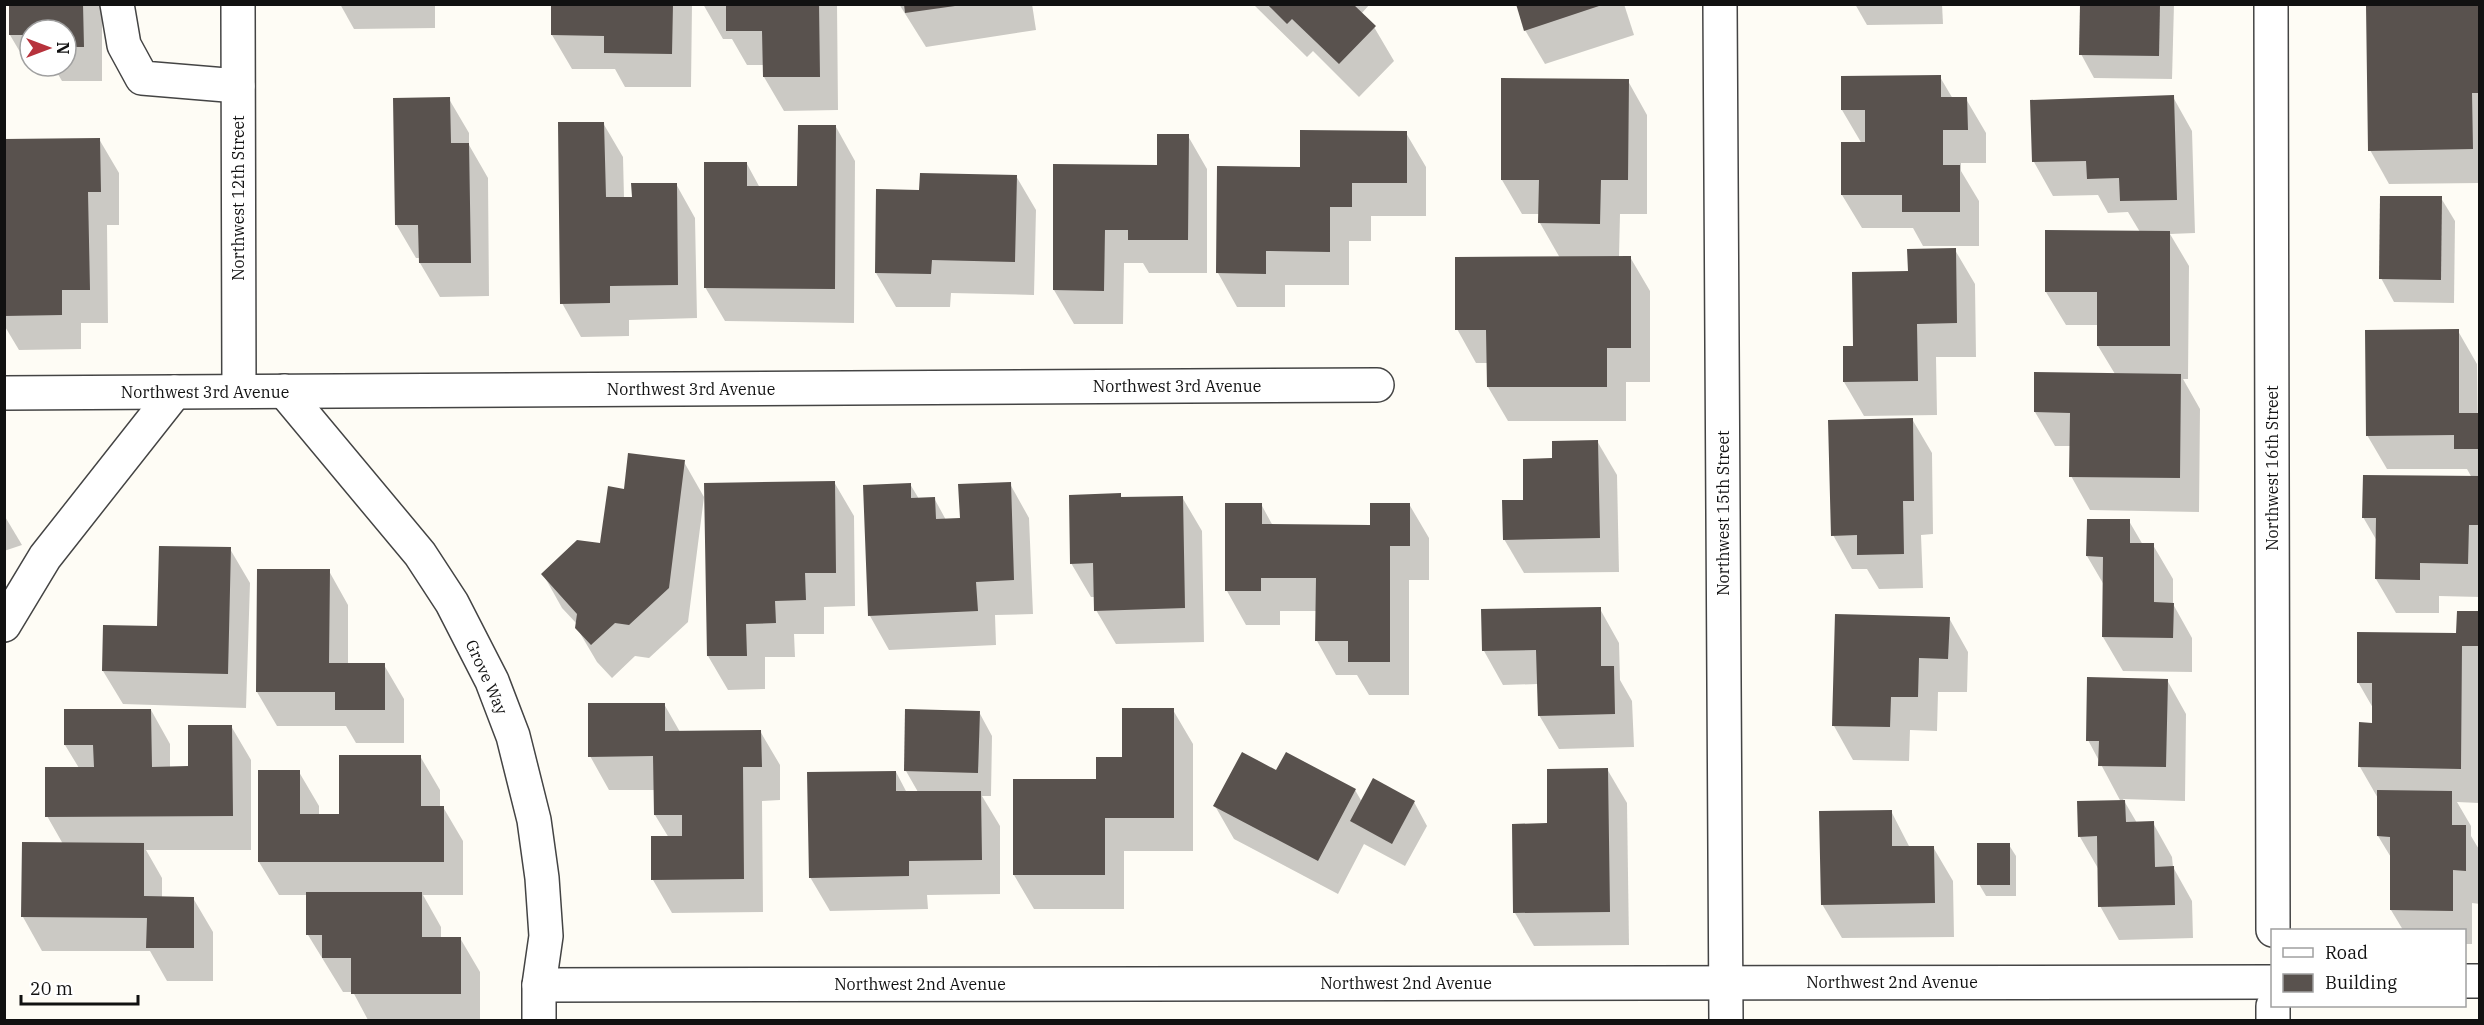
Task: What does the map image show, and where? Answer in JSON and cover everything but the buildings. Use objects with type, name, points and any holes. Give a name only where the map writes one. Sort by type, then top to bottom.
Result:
[{"type":"street","points":[[117,4],[124,45],[142,78],[238,86]]},
{"type":"street","name":"Northwest 12th Street","points":[[238,4],[239,391]]},
{"type":"street","name":"Northwest 15th Street","points":[[1720,4],[1725,1020]]},
{"type":"street","name":"Northwest 16th Street","points":[[2271,4],[2273,929]]},
{"type":"street","name":"Northwest 3rd Avenue","points":[[4,393],[1377,385]]},
{"type":"street","name":"Grove Way","points":[[284,391],[420,554],[452,603],[492,681],[513,736],[534,820],[542,878],[546,936],[539,985],[539,1020]]},
{"type":"street","points":[[4,625],[45,557],[175,392]]},
{"type":"street","name":"Northwest 2nd Avenue","points":[[539,985],[2271,981]]}]
